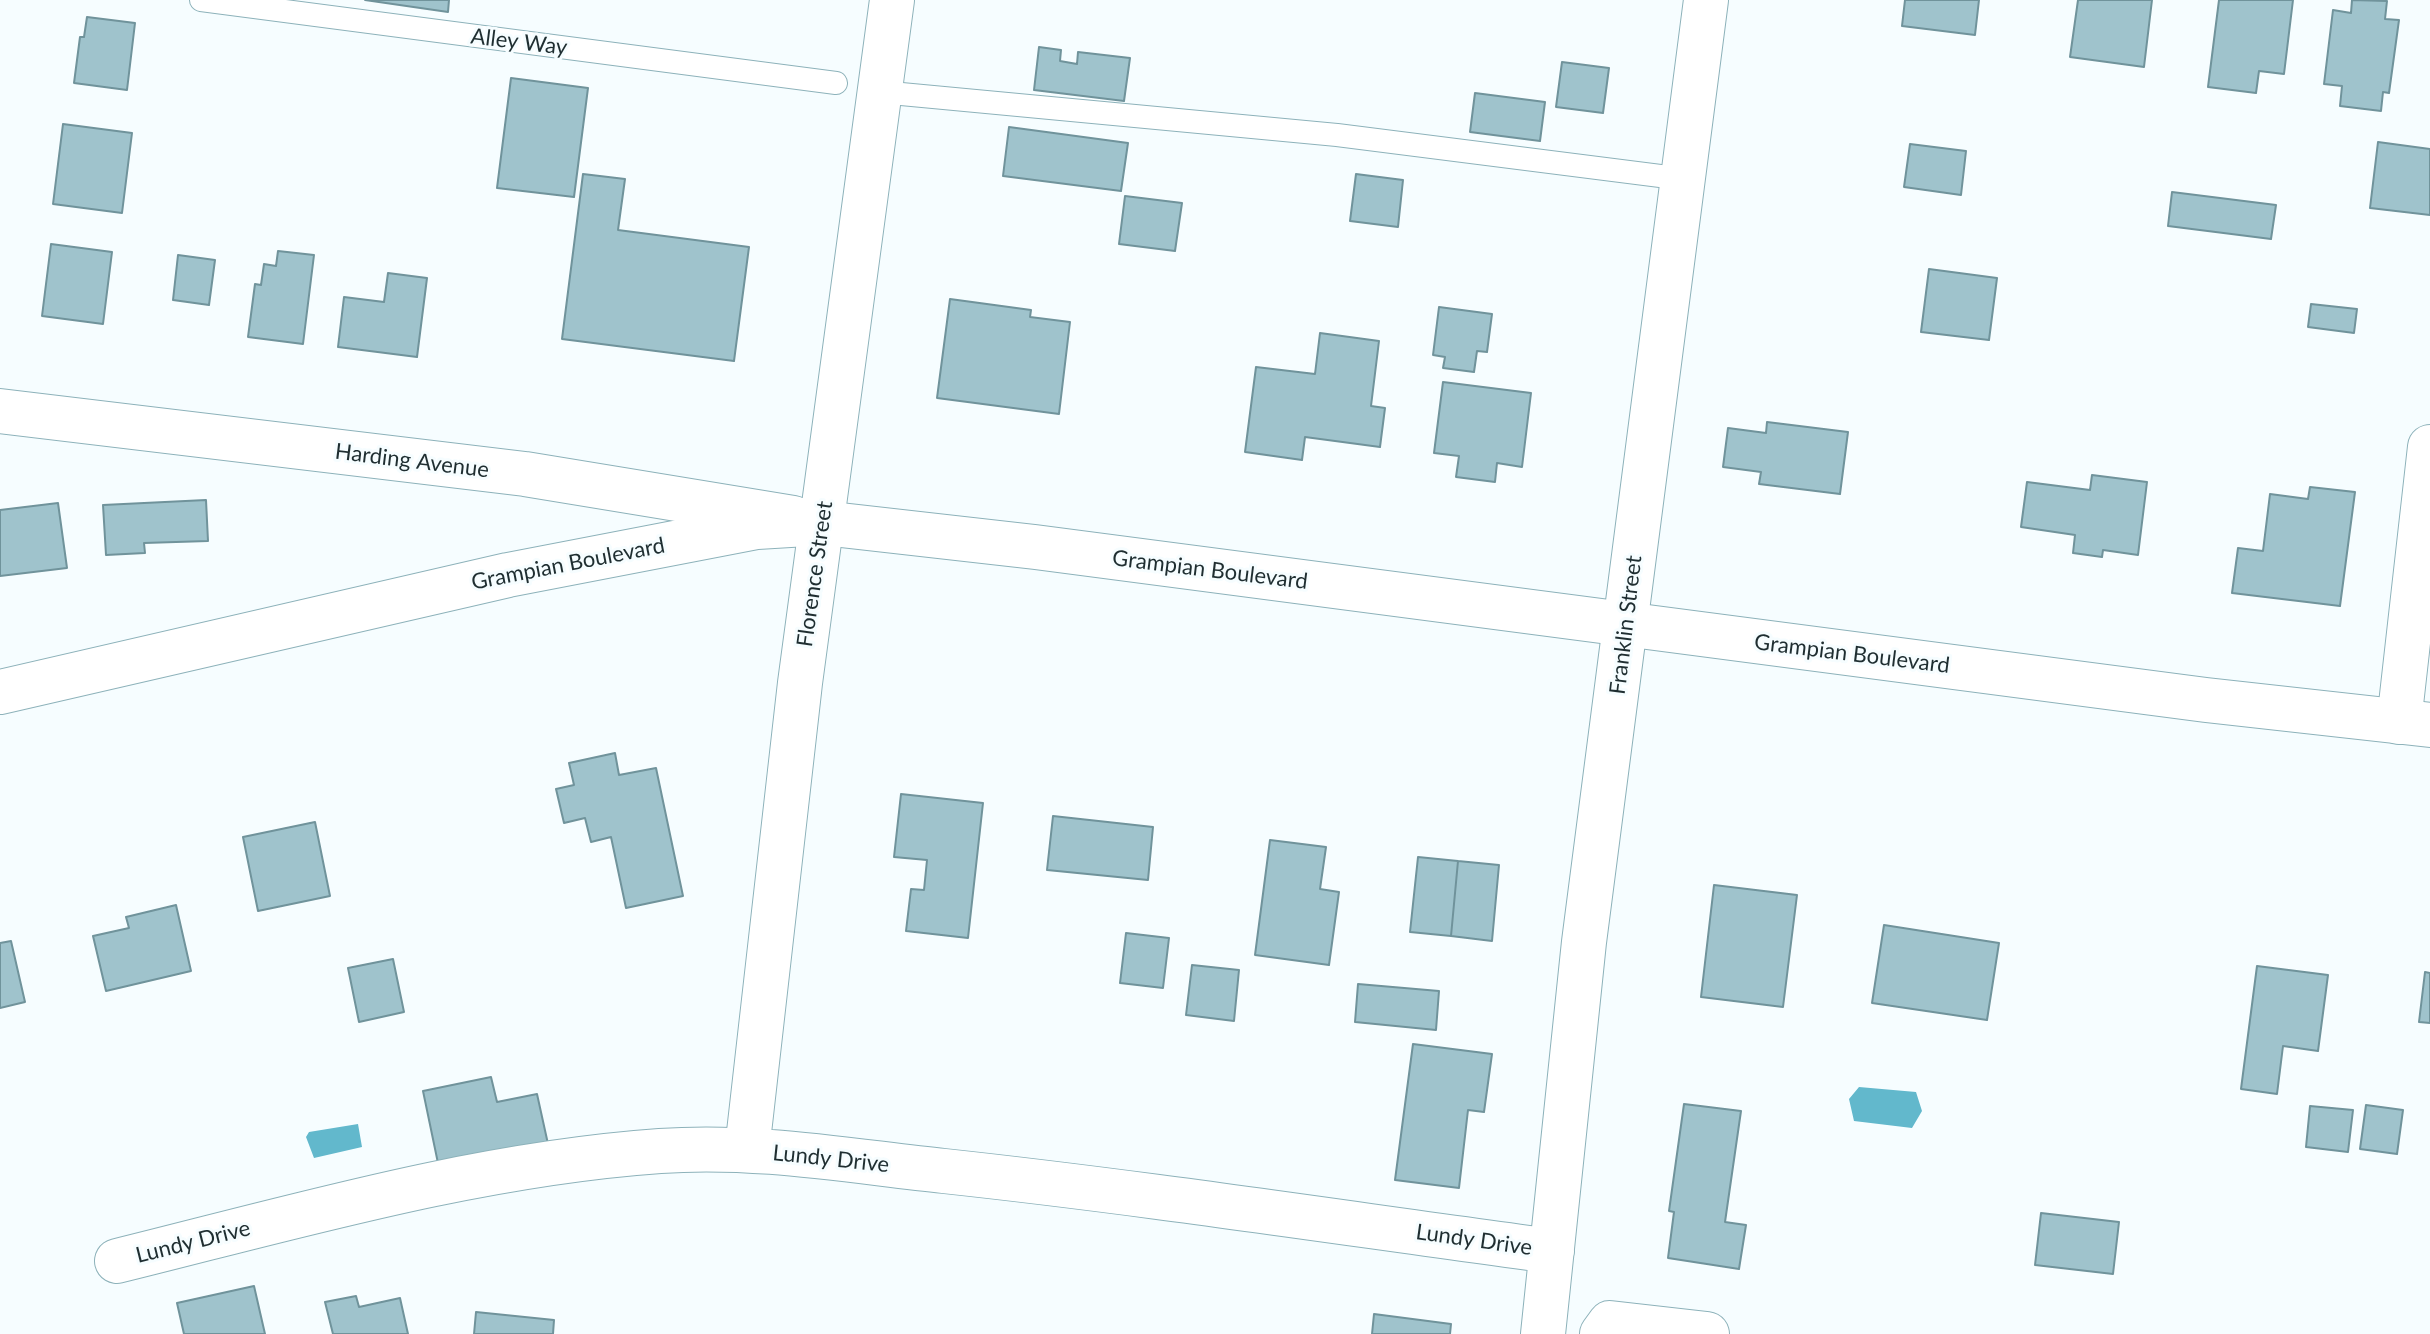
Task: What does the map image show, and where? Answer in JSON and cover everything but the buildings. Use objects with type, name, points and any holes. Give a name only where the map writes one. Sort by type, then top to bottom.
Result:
[{"type":"street","name":"Florence Street","points":[[747,1150],[800,683],[892,0]]},
{"type":"street","name":"Franklin Street","points":[[1543,1334],[1584,942],[1706,0]]},
{"type":"street","name":"Harding Avenue","points":[[0,411],[510,472],[823,523]]},
{"type":"street","points":[[2414,724],[2430,447]]},
{"type":"street","name":"Grampian Boulevard","points":[[0,692],[508,575],[757,527],[823,523],[1035,547],[2414,724]]},
{"type":"street","name":"Lundy Drive","points":[[117,1261],[311,1213],[552,1161],[663,1150],[747,1150],[1028,1180],[1552,1251]]},
{"type":"street","points":[[1602,1334],[1610,1323],[1707,1334]]},
{"type":"lane","name":"Alley Way","points":[[201,0],[836,83]]},
{"type":"lane","points":[[880,92],[1337,135],[1684,179]]},
{"type":"water","points":[[1859,1087],[1916,1092],[1922,1111],[1912,1128],[1854,1121],[1849,1099]]},
{"type":"water","points":[[358,1124],[362,1147],[314,1158],[306,1137],[309,1132]]}]
